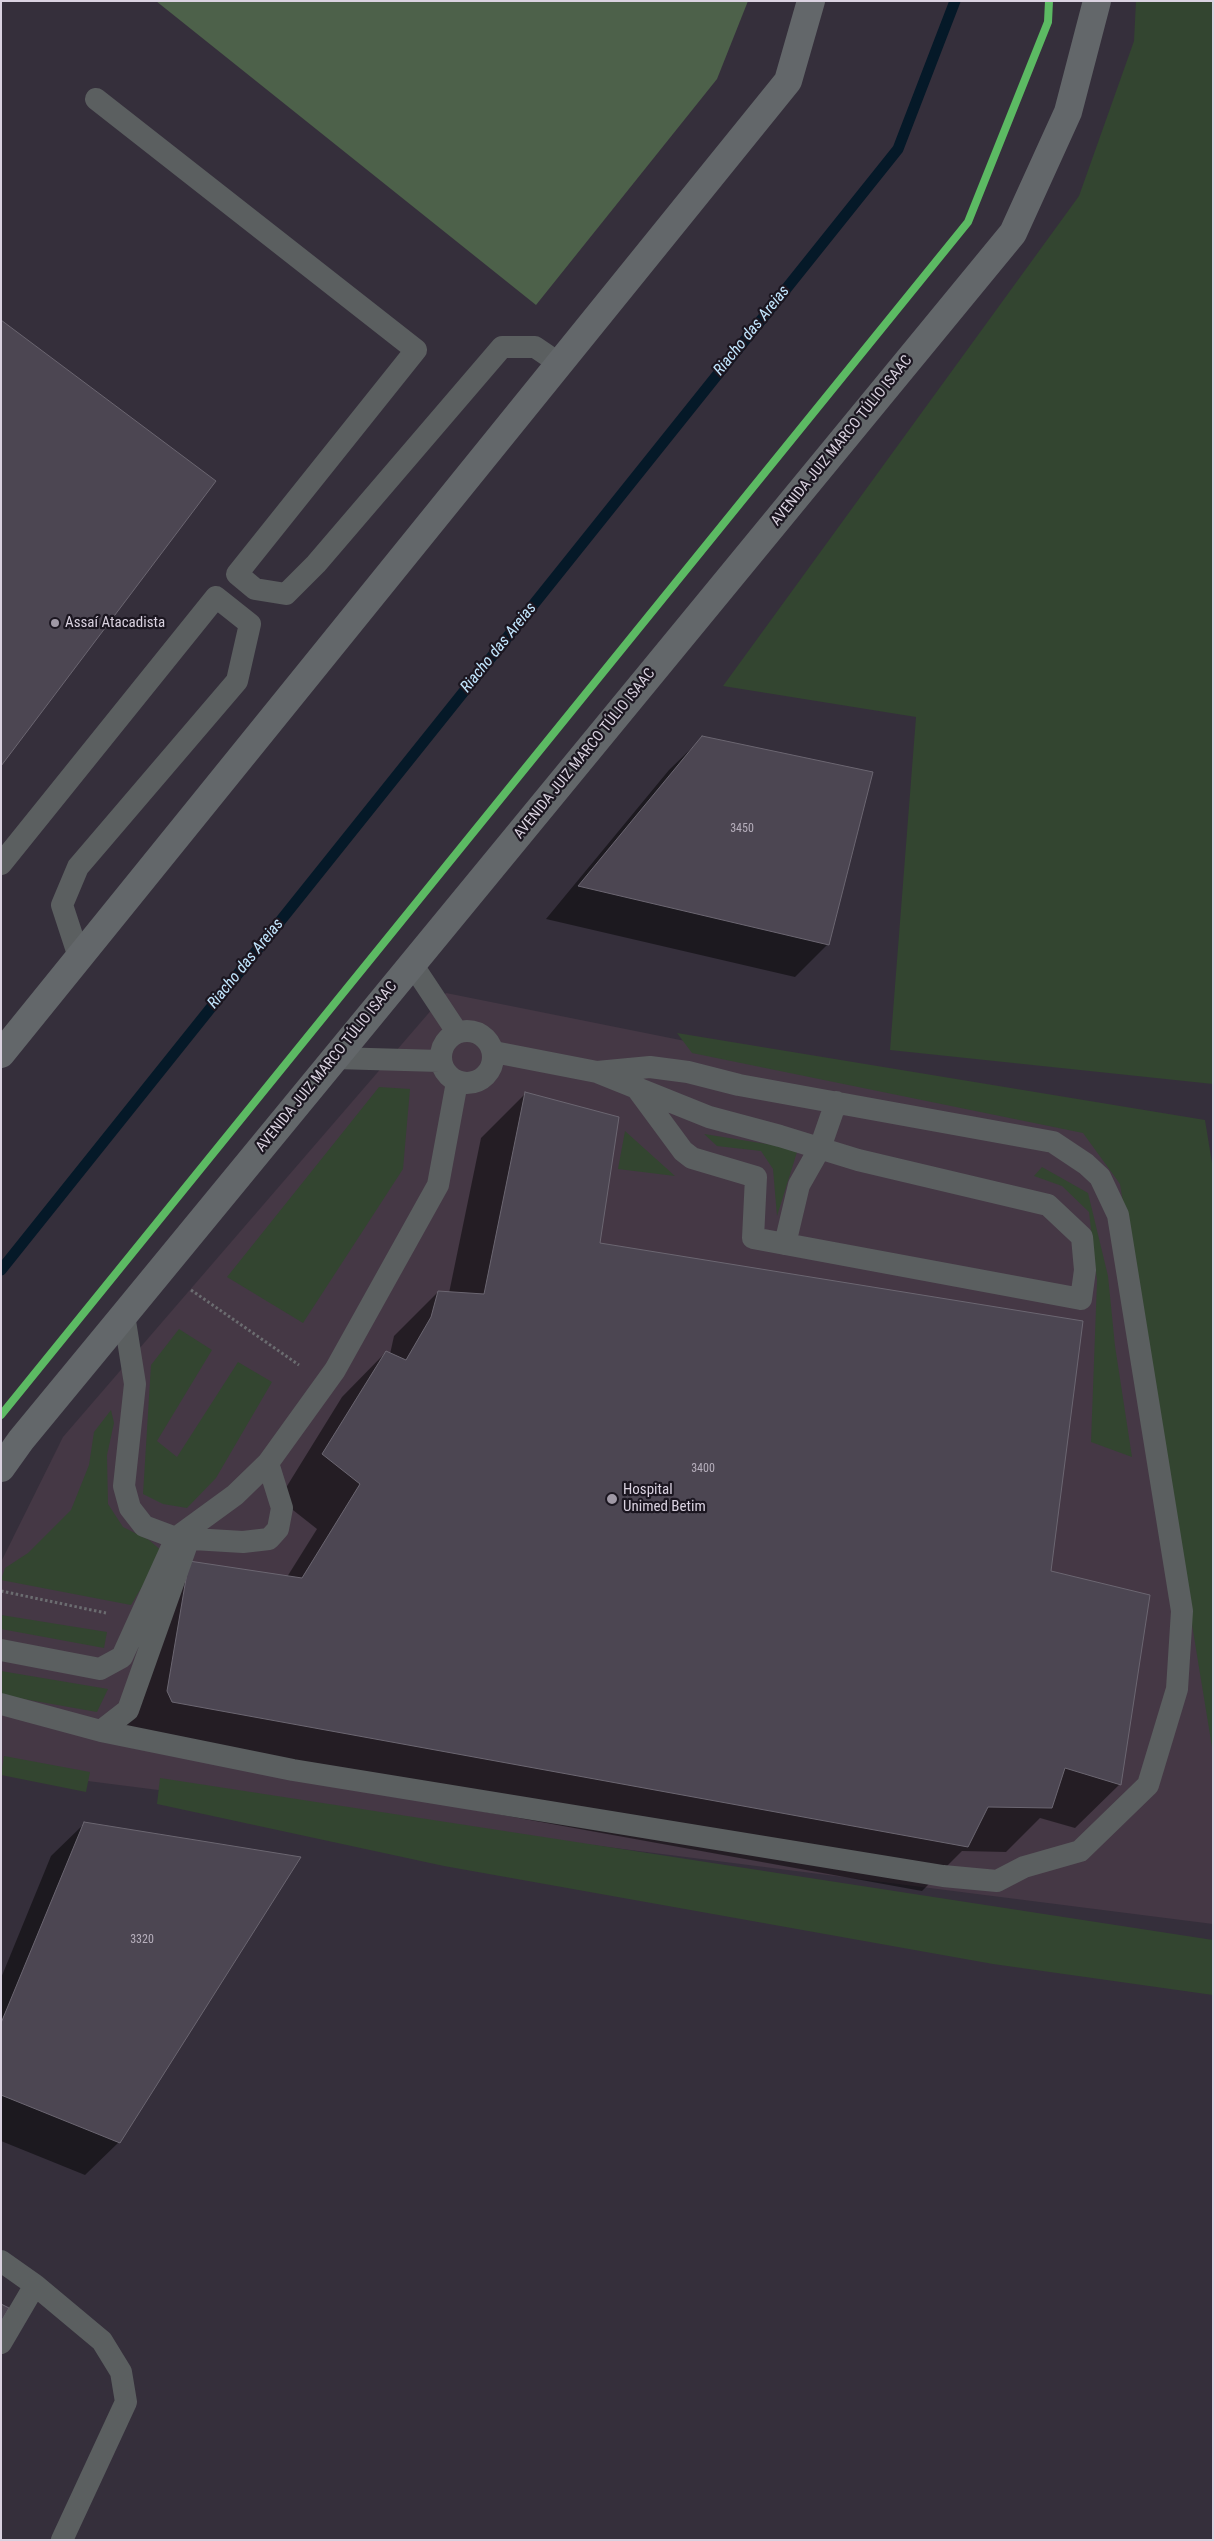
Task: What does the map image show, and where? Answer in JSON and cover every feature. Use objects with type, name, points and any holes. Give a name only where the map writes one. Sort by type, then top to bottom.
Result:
[{"type":"main road","points":[[1,1053],[788,81],[811,1]]},
{"type":"main road","name":"AVENIDA JUIZ MARCO TÚLIO ISAAC","points":[[1,1468],[21,1440],[1013,233],[1068,112],[1098,1]]},
{"type":"lane","points":[[1,864],[416,350],[96,99]]},
{"type":"lane","points":[[237,574],[255,589],[286,594],[316,564],[502,347],[535,347],[560,364]]},
{"type":"lane","points":[[79,957],[62,906],[78,867],[236,681],[250,624],[216,597]]},
{"type":"lane","points":[[412,964],[457,1032]]},
{"type":"lane","points":[[468,1030],[480,1033],[489,1041],[494,1052],[492,1066],[484,1077],[471,1083],[457,1082],[446,1074],[440,1061],[441,1049],[447,1039],[457,1032],[468,1030]]},
{"type":"lane","points":[[494,1052],[597,1072],[709,1117],[858,1160],[1048,1204],[1082,1237],[1085,1270],[1081,1300],[753,1238],[756,1177],[692,1158],[683,1151],[638,1090]]},
{"type":"lane","points":[[335,1058],[440,1061]]},
{"type":"lane","points":[[1,1704],[101,1731],[293,1770],[943,1876],[997,1881],[1024,1867],[1080,1851],[1148,1785],[1176,1689],[1182,1611],[1118,1215],[1100,1177],[1086,1164],[1053,1142],[739,1086],[688,1072],[650,1067],[597,1072]]},
{"type":"lane","points":[[1,1650],[100,1669],[122,1657],[137,1619],[182,1539],[235,1495],[268,1463],[335,1370],[438,1185],[457,1082]]},
{"type":"lane","points":[[785,1244],[799,1184],[820,1148],[836,1102]]},
{"type":"lane","points":[[124,1315],[135,1384],[124,1486],[130,1508],[144,1526],[182,1539],[243,1542],[269,1539],[278,1529],[282,1508],[268,1463]]},
{"type":"lane","points":[[101,1731],[128,1710],[182,1539]]},
{"type":"lane","points":[[1,2261],[35,2285],[102,2341],[121,2372],[126,2402],[62,2540]]},
{"type":"lane","points":[[1,2343],[35,2285]]},
{"type":"path","points":[[162,1269],[304,1368],[335,1370]]},
{"type":"path","points":[[1,1591],[137,1619]]},
{"type":"shaded area","name":"Hospital Unimed Betim","points":[[446,993],[1114,1127],[1213,1600],[1213,1924],[1,1770],[1,1562],[63,1437]]},
{"type":"green space","points":[[156,1],[748,1],[717,79],[536,305]]},
{"type":"green space","points":[[1136,1],[1213,1],[1213,1084],[890,1050],[916,717],[723,686],[1079,196],[1134,41]]},
{"type":"green space","points":[[677,1033],[1205,1120],[1213,1169],[1213,1753],[1120,1184],[1083,1133],[692,1053]]},
{"type":"green space","points":[[379,1087],[410,1089],[403,1169],[303,1323],[227,1277]]},
{"type":"green space","points":[[625,1131],[675,1176],[618,1169]]},
{"type":"green space","points":[[704,1134],[798,1149],[777,1216],[773,1169],[761,1151],[717,1146]]},
{"type":"green space","points":[[1042,1167],[1088,1193],[1108,1276],[1115,1346],[1132,1457],[1091,1442],[1097,1281],[1089,1212],[1062,1186],[1034,1176]]},
{"type":"green space","points":[[179,1329],[212,1350],[157,1441],[177,1457],[238,1362],[272,1382],[216,1478],[187,1508],[163,1504],[143,1494],[151,1365]]},
{"type":"green space","points":[[111,1410],[114,1423],[107,1455],[108,1504],[123,1527],[149,1540],[163,1552],[131,1605],[1,1580],[5,1568],[28,1553],[71,1510],[89,1465],[94,1432]]},
{"type":"green space","points":[[1,1615],[107,1632],[104,1648],[1,1629]]},
{"type":"green space","points":[[1,1671],[108,1689],[97,1712],[1,1695]]},
{"type":"green space","points":[[4,1756],[90,1772],[86,1792],[1,1775]]},
{"type":"green space","points":[[160,1778],[1213,1940],[1213,1995],[993,1964],[444,1866],[157,1804]]},
{"type":"building","name":"Assaí Atacadista","points":[[1,320],[216,481],[1,766]]},
{"type":"building","points":[[702,736],[873,772],[829,945],[578,886]]},
{"type":"building","points":[[525,1092],[619,1117],[600,1243],[1083,1321],[1051,1571],[1150,1595],[1121,1785],[1065,1768],[1052,1808],[988,1807],[968,1847],[172,1702],[167,1691],[189,1561],[302,1578],[360,1484],[322,1454],[386,1351],[406,1360],[431,1317],[438,1291],[484,1294]]},
{"type":"building","points":[[84,1822],[301,1857],[120,2143],[1,2095],[1,2023]]},
{"type":"building","points":[[1,2304],[9,2308],[1,2322]]},
{"type":"waterway","name":"Riacho das Areias","points":[[1,1270],[898,149],[955,1]]},
{"type":"cycle path","points":[[1,1415],[968,222],[1048,22],[1049,1]]},
{"type":"place","name":"Assaí Atacadista","points":[[55,623]]},
{"type":"place","name":"Hospital Unimed Betim","points":[[612,1499]]}]
